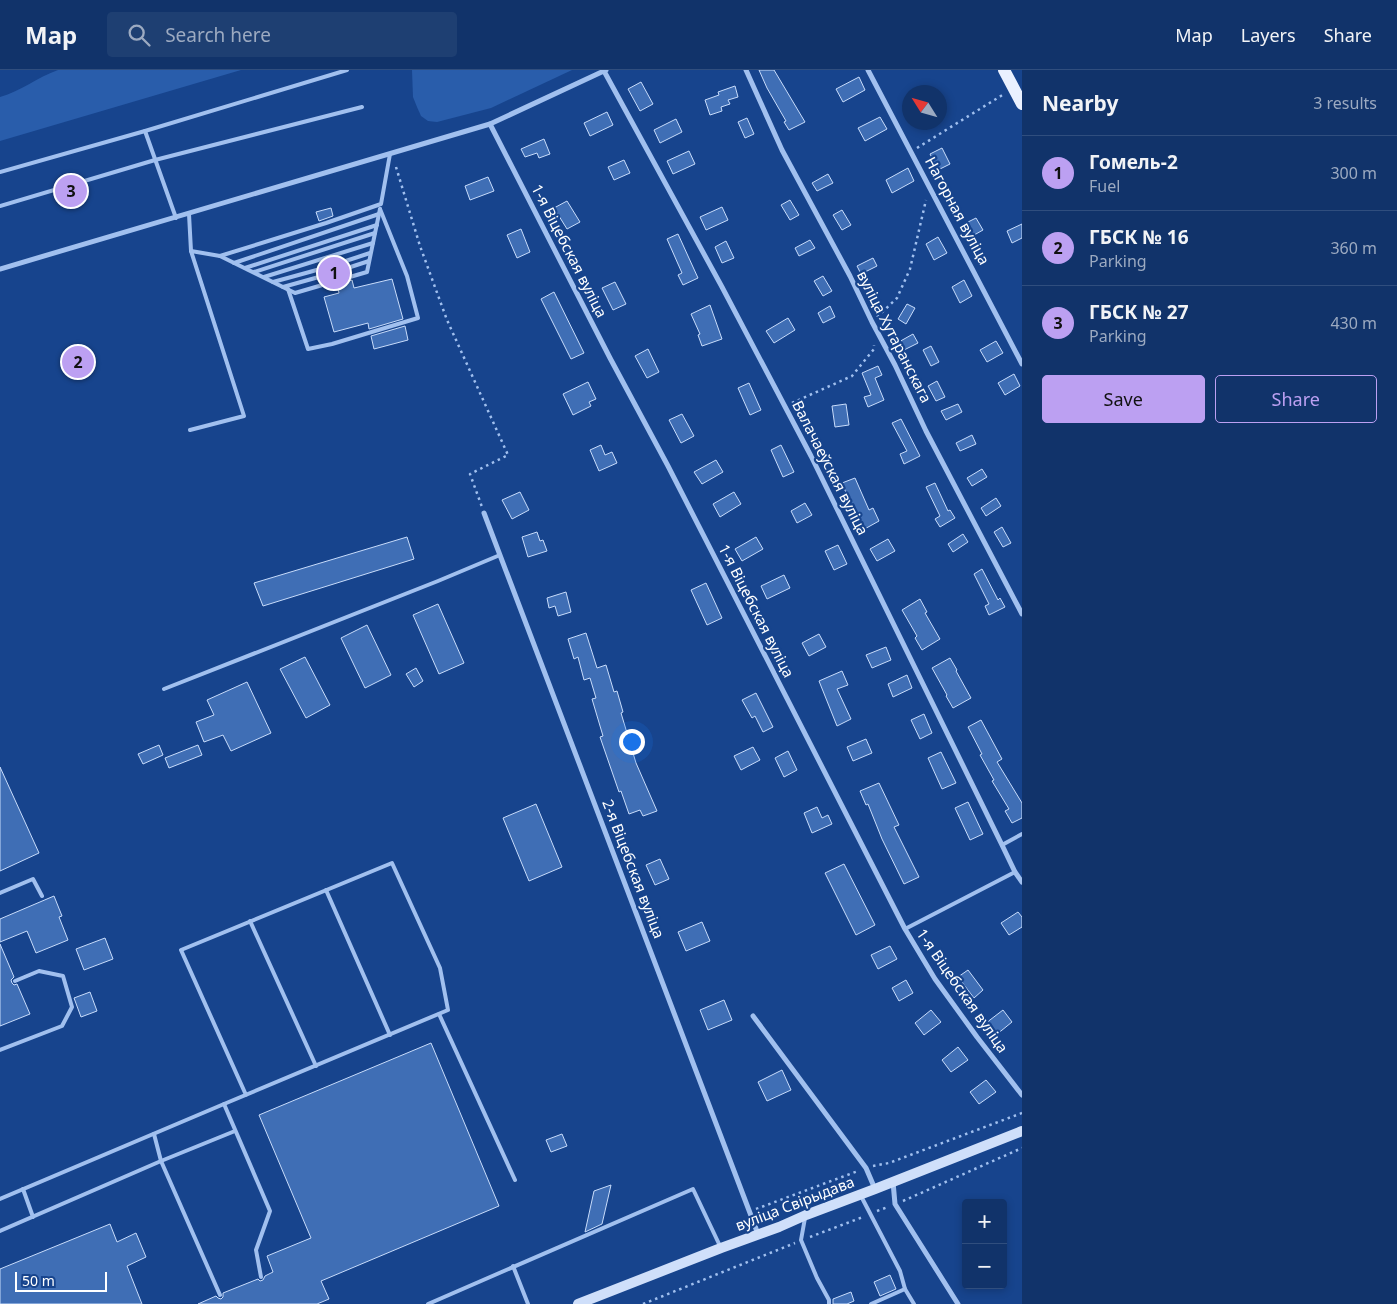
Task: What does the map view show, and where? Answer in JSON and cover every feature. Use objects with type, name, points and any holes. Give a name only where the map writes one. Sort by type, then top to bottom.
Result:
[{"type":"main road","points":[[1004,70],[1022,104]]},
{"type":"main road","name":"вуліца Свірыдава","points":[[578,1304],[779,1227],[1022,1130]]},
{"type":"street","name":"вуліца Хутаранскага","points":[[746,70],[782,150],[850,276],[926,431],[1022,614]]},
{"type":"street","name":"Нагорная вуліца","points":[[868,70],[1022,364]]},
{"type":"street","points":[[0,269],[490,124],[605,71]]},
{"type":"street","name":"Валачаеўская вуліца","points":[[605,71],[722,287],[815,465],[1015,872],[1022,882]]},
{"type":"street","name":"1-я Віцебская вуліца","points":[[490,124],[610,358],[668,466],[904,929],[935,979],[1022,1095]]},
{"type":"street","name":"2-я Віцебская вуліца","points":[[484,513],[758,1234]]},
{"type":"street","points":[[753,1016],[866,1168],[875,1189]]},
{"type":"street","points":[[893,1182],[895,1204],[958,1304]]},
{"type":"lane","points":[[0,172],[145,131],[347,70]]},
{"type":"lane","points":[[0,206],[156,160],[362,107]]},
{"type":"lane","points":[[145,131],[176,218]]},
{"type":"lane","points":[[191,250],[220,256],[295,293],[367,272],[391,154]]},
{"type":"lane","points":[[220,256],[381,207]]},
{"type":"lane","points":[[288,289],[308,349],[332,344],[418,318],[407,276],[381,207]]},
{"type":"lane","points":[[189,214],[191,250],[244,416],[190,430]]},
{"type":"lane","points":[[234,263],[379,214]]},
{"type":"lane","points":[[245,268],[377,225]]},
{"type":"lane","points":[[254,272],[375,233]]},
{"type":"lane","points":[[264,277],[373,243]]},
{"type":"lane","points":[[273,282],[370,253]]},
{"type":"lane","points":[[283,287],[369,261]]},
{"type":"lane","points":[[164,689],[500,555]]},
{"type":"lane","points":[[1002,845],[1022,834]]},
{"type":"lane","points":[[0,1199],[448,1010],[440,968],[392,863],[181,950],[246,1095]]},
{"type":"lane","points":[[904,929],[1015,872]]},
{"type":"lane","points":[[0,893],[33,879],[42,896]]},
{"type":"lane","points":[[326,890],[390,1035]]},
{"type":"lane","points":[[250,921],[316,1066]]},
{"type":"lane","points":[[0,1050],[62,1026],[72,1007],[63,976],[39,971],[15,980]]},
{"type":"lane","points":[[439,1014],[515,1180]]},
{"type":"lane","points":[[224,1104],[270,1211],[256,1250],[260,1278]]},
{"type":"lane","points":[[0,1231],[161,1161],[236,1131]]},
{"type":"lane","points":[[154,1134],[161,1161],[220,1295]]},
{"type":"lane","points":[[23,1189],[33,1217]]},
{"type":"lane","points":[[428,1304],[693,1189],[721,1248]]},
{"type":"lane","points":[[860,1194],[900,1271],[905,1289],[914,1304]]},
{"type":"lane","points":[[806,1215],[801,1240],[817,1278],[830,1300],[829,1304]]},
{"type":"lane","points":[[513,1266],[528,1304]]},
{"type":"lane","points":[[871,1304],[905,1289]]},
{"type":"path","points":[[917,148],[1013,88]]},
{"type":"path","points":[[391,154],[420,246],[447,320],[508,455],[470,474],[484,513]]},
{"type":"path","points":[[785,407],[852,376],[874,349],[872,322],[897,298],[910,269],[926,199]]},
{"type":"path","points":[[749,1211],[866,1168],[889,1163],[1022,1113]]},
{"type":"path","points":[[643,1304],[895,1204],[1022,1148]]},
{"type":"shaded area","points":[[58,70],[241,70],[0,141],[0,97]]},
{"type":"shaded area","points":[[412,70],[572,70],[491,108],[437,122],[428,121],[421,116],[413,97]]},
{"type":"building","points":[[759,70],[774,70],[805,122],[789,130]]},
{"type":"building","points":[[859,77],[865,90],[843,102],[836,89]]},
{"type":"building","points":[[641,82],[653,104],[640,111],[628,89]]},
{"type":"building","points":[[735,86],[738,97],[728,100],[730,104],[721,107],[722,111],[710,115],[705,100],[719,95],[718,92]]},
{"type":"building","points":[[607,112],[613,125],[590,136],[584,123]]},
{"type":"building","points":[[880,117],[887,129],[865,141],[858,128]]},
{"type":"building","points":[[747,118],[754,134],[745,138],[738,122]]},
{"type":"building","points":[[676,119],[682,132],[660,143],[654,130]]},
{"type":"building","points":[[544,139],[550,154],[539,158],[537,153],[525,157],[521,149]]},
{"type":"building","points":[[942,148],[950,164],[938,170],[930,154]]},
{"type":"building","points":[[689,151],[695,164],[673,174],[667,161]]},
{"type":"building","points":[[624,160],[630,173],[614,180],[608,167]]},
{"type":"building","points":[[908,168],[914,181],[892,193],[886,180]]},
{"type":"building","points":[[828,174],[833,183],[817,191],[812,183]]},
{"type":"building","points":[[488,177],[494,191],[470,200],[465,186]]},
{"type":"building","points":[[790,200],[799,215],[790,220],[781,205]]},
{"type":"building","points":[[567,201],[580,222],[567,229],[554,208]]},
{"type":"building","points":[[722,207],[728,220],[706,230],[700,217]]},
{"type":"building","points":[[331,208],[333,216],[319,221],[316,212]]},
{"type":"building","points":[[842,210],[851,225],[842,230],[833,215]]},
{"type":"building","points":[[976,218],[983,230],[967,239],[960,226]]},
{"type":"building","points":[[1022,224],[1022,238],[1012,243],[1007,231]]},
{"type":"building","points":[[521,229],[530,252],[517,258],[507,235]]},
{"type":"building","points":[[678,234],[698,278],[683,285],[678,275],[682,273],[667,239]]},
{"type":"building","points":[[938,237],[947,253],[934,260],[926,244]]},
{"type":"building","points":[[810,240],[815,248],[799,256],[795,248]]},
{"type":"building","points":[[726,241],[734,258],[722,263],[715,247]]},
{"type":"building","points":[[873,258],[877,266],[861,274],[857,266]]},
{"type":"building","points":[[823,276],[832,291],[823,296],[814,281]]},
{"type":"building","points":[[392,279],[403,319],[369,329],[368,323],[334,332],[324,297],[339,293],[337,285],[352,280],[354,288]]},
{"type":"building","points":[[964,280],[972,296],[960,303],[952,287]]},
{"type":"building","points":[[615,282],[626,304],[613,310],[602,288]]},
{"type":"building","points":[[554,292],[584,353],[571,359],[541,299]]},
{"type":"building","points":[[907,304],[915,308],[906,324],[898,319]]},
{"type":"building","points":[[710,305],[722,339],[702,346],[698,335],[700,334],[691,314]]},
{"type":"building","points":[[830,306],[835,317],[823,323],[818,313]]},
{"type":"building","points":[[788,318],[795,330],[774,343],[766,331]]},
{"type":"building","points":[[405,326],[408,340],[374,349],[371,336]]},
{"type":"building","points":[[913,334],[918,343],[902,351],[897,343]]},
{"type":"building","points":[[996,341],[1003,353],[987,362],[980,350]]},
{"type":"building","points":[[931,346],[939,362],[931,366],[923,350]]},
{"type":"building","points":[[648,349],[659,372],[647,378],[635,356]]},
{"type":"building","points":[[878,366],[882,375],[875,378],[884,400],[868,407],[864,397],[871,395],[862,373]]},
{"type":"building","points":[[1014,374],[1020,386],[1005,395],[998,383]]},
{"type":"building","points":[[937,381],[945,397],[936,401],[928,386]]},
{"type":"building","points":[[588,382],[596,399],[589,402],[591,406],[573,415],[563,394]]},
{"type":"building","points":[[749,383],[761,410],[750,415],[738,388]]},
{"type":"building","points":[[846,404],[849,425],[835,427],[832,406]]},
{"type":"building","points":[[958,404],[962,412],[946,420],[941,411]]},
{"type":"building","points":[[682,414],[694,436],[681,443],[669,420]]},
{"type":"building","points":[[901,419],[920,456],[904,464],[900,454],[907,451],[892,423]]},
{"type":"building","points":[[972,435],[976,444],[960,451],[956,443]]},
{"type":"building","points":[[601,445],[605,455],[612,452],[617,463],[599,471],[590,450]]},
{"type":"building","points":[[781,445],[794,472],[783,477],[771,450]]},
{"type":"building","points":[[716,460],[723,472],[702,484],[694,472]]},
{"type":"building","points":[[982,469],[987,477],[972,486],[967,478]]},
{"type":"building","points":[[855,478],[869,510],[873,508],[879,521],[861,531],[854,519],[856,517],[842,483]]},
{"type":"building","points":[[935,483],[948,511],[950,510],[955,518],[940,527],[935,519],[940,516],[926,487]]},
{"type":"building","points":[[520,492],[529,510],[512,519],[502,500]]},
{"type":"building","points":[[734,492],[741,504],[720,517],[713,504]]},
{"type":"building","points":[[996,498],[1001,506],[986,516],[981,508]]},
{"type":"building","points":[[805,503],[812,515],[797,523],[791,511]]},
{"type":"building","points":[[1002,527],[1011,543],[1003,547],[994,532]]},
{"type":"building","points":[[537,532],[540,541],[543,540],[547,551],[528,557],[522,537]]},
{"type":"building","points":[[963,534],[968,542],[953,552],[948,544]]},
{"type":"building","points":[[407,537],[414,559],[263,606],[254,583]]},
{"type":"building","points":[[756,537],[763,549],[742,561],[735,549]]},
{"type":"building","points":[[888,539],[895,551],[877,561],[870,549]]},
{"type":"building","points":[[838,545],[847,564],[834,570],[825,551]]},
{"type":"building","points":[[982,569],[998,600],[1000,598],[1005,607],[989,615],[985,606],[989,604],[974,574]]},
{"type":"building","points":[[784,575],[790,588],[767,599],[761,586]]},
{"type":"building","points":[[706,583],[722,618],[707,625],[691,590]]},
{"type":"building","points":[[566,592],[571,612],[558,616],[555,606],[549,608],[547,598]]},
{"type":"building","points":[[920,599],[927,612],[925,613],[940,639],[922,650],[915,638],[917,636],[902,610]]},
{"type":"building","points":[[438,604],[464,663],[439,674],[413,615]]},
{"type":"building","points":[[367,625],[391,675],[365,688],[341,638]]},
{"type":"building","points":[[586,633],[597,668],[606,665],[614,692],[617,691],[623,712],[621,713],[636,763],[657,811],[643,816],[640,810],[629,814],[621,791],[619,792],[600,737],[603,736],[592,699],[596,698],[590,678],[584,680],[578,657],[574,659],[568,639]]},
{"type":"building","points":[[819,634],[826,647],[809,656],[802,643]]},
{"type":"building","points":[[886,647],[891,660],[872,668],[866,655]]},
{"type":"building","points":[[305,657],[330,705],[306,718],[280,669]]},
{"type":"building","points":[[950,658],[971,698],[953,708],[932,668]]},
{"type":"building","points":[[416,668],[423,681],[414,687],[406,674]]},
{"type":"building","points":[[842,671],[848,685],[837,689],[851,719],[837,726],[819,681]]},
{"type":"building","points":[[907,675],[912,688],[893,697],[888,684]]},
{"type":"building","points":[[247,682],[271,733],[231,751],[223,735],[204,742],[196,722],[214,715],[207,700]]},
{"type":"building","points":[[756,693],[773,727],[763,732],[755,716],[752,718],[742,700]]},
{"type":"building","points":[[924,714],[932,733],[920,739],[911,720]]},
{"type":"building","points":[[981,720],[1002,759],[997,762],[1022,803],[1022,818],[1012,823],[1005,811],[1009,809],[992,781],[994,780],[980,755],[982,754],[968,727]]},
{"type":"building","points":[[866,739],[872,753],[853,761],[847,747]]},
{"type":"building","points":[[159,745],[163,755],[143,764],[138,754]]},
{"type":"building","points":[[198,745],[202,755],[169,768],[165,758]]},
{"type":"building","points":[[753,747],[760,760],[741,770],[734,756]]},
{"type":"building","points":[[788,751],[797,770],[784,777],[775,758]]},
{"type":"building","points":[[941,752],[956,783],[942,789],[928,758]]},
{"type":"building","points":[[0,767],[39,853],[0,871]]},
{"type":"building","points":[[879,783],[899,825],[894,827],[919,877],[904,884],[882,839],[868,804],[866,805],[860,791]]},
{"type":"building","points":[[968,802],[983,834],[970,840],[955,808]]},
{"type":"building","points":[[536,804],[562,867],[529,881],[503,818]]},
{"type":"building","points":[[817,807],[822,818],[828,815],[832,824],[812,833],[804,813]]},
{"type":"building","points":[[660,859],[669,879],[655,885],[646,865]]},
{"type":"building","points":[[844,864],[875,925],[856,935],[825,873]]},
{"type":"building","points":[[54,896],[62,916],[59,917],[68,940],[36,953],[27,931],[0,942],[0,919]]},
{"type":"building","points":[[1018,912],[1022,917],[1022,927],[1009,935],[1001,923]]},
{"type":"building","points":[[702,922],[710,941],[686,951],[678,932]]},
{"type":"building","points":[[105,938],[113,959],[84,970],[76,949]]},
{"type":"building","points":[[0,944],[14,977],[11,980],[12,983],[14,985],[17,984],[30,1014],[0,1026]]},
{"type":"building","points":[[890,946],[897,959],[878,969],[871,955]]},
{"type":"building","points":[[968,970],[983,990],[974,998],[958,977]]},
{"type":"building","points":[[906,980],[913,993],[899,1001],[892,988]]},
{"type":"building","points":[[90,992],[97,1011],[81,1017],[74,998]]},
{"type":"building","points":[[724,1000],[732,1020],[708,1030],[700,1010]]},
{"type":"building","points":[[931,1010],[941,1022],[924,1035],[915,1023]]},
{"type":"building","points":[[1003,1010],[1012,1022],[996,1035],[986,1023]]},
{"type":"building","points":[[431,1043],[499,1206],[321,1281],[329,1299],[317,1304],[198,1304],[216,1296],[221,1299],[223,1293],[258,1279],[260,1281],[263,1280],[265,1276],[273,1272],[267,1256],[311,1238],[259,1115]]},
{"type":"building","points":[[958,1047],[968,1060],[951,1072],[942,1060]]},
{"type":"building","points":[[782,1070],[791,1090],[767,1101],[758,1082]]},
{"type":"building","points":[[986,1080],[996,1092],[979,1104],[970,1092]]},
{"type":"building","points":[[562,1134],[567,1146],[551,1152],[546,1140]]},
{"type":"building","points":[[611,1185],[602,1224],[585,1232],[594,1191]]},
{"type":"building","points":[[110,1224],[117,1242],[136,1233],[146,1257],[127,1266],[142,1304],[0,1304],[0,1269]]},
{"type":"building","points":[[890,1275],[896,1289],[880,1296],[874,1282]]},
{"type":"building","points":[[851,1292],[854,1301],[847,1304],[833,1304],[833,1299]]},
{"type":"place","name":"ГБСК № 27","points":[[71,191]]},
{"type":"place","name":"Гомель-2","points":[[334,273]]},
{"type":"place","name":"ГБСК № 16","points":[[78,362]]}]
